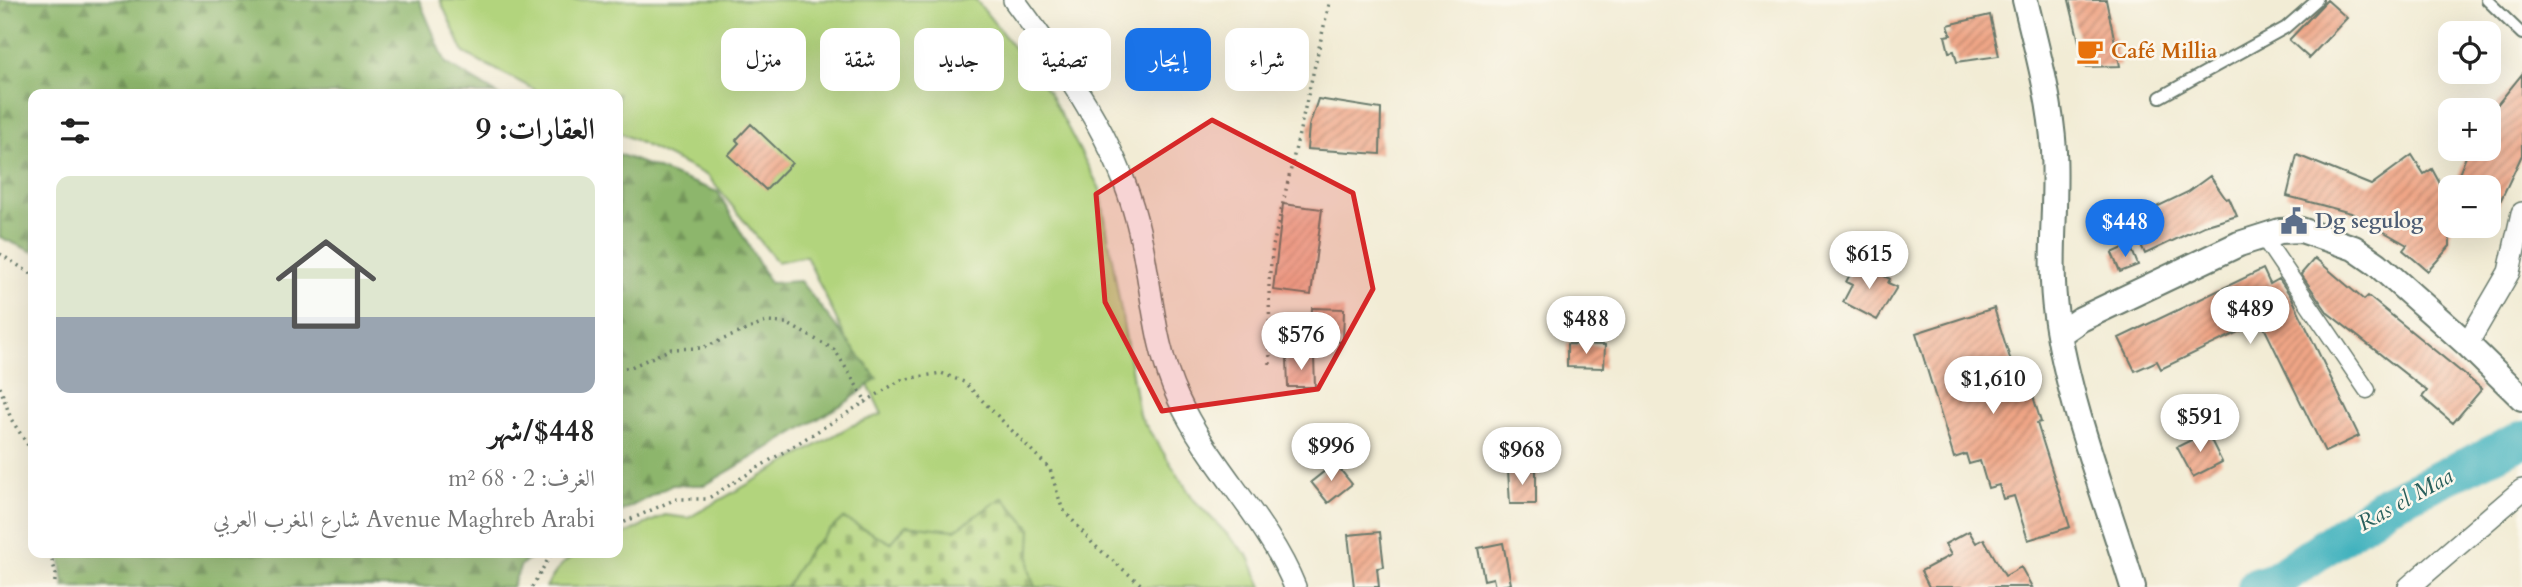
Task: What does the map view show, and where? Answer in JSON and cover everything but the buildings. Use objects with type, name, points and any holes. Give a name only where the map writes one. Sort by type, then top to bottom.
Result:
[{"type":"street","points":[[1014,0],[1091,109],[1119,164],[1138,223],[1160,342],[1176,395],[1201,443],[1282,555],[1296,587]]},
{"type":"street","points":[[2025,0],[2050,113],[2054,153],[2053,270],[2059,334],[2082,423],[2130,578]]},
{"type":"street","points":[[2467,344],[2509,272],[2522,213]]},
{"type":"street","points":[[2059,334],[2081,319],[2262,235],[2301,230],[2354,248],[2399,282],[2522,398]]},
{"type":"street","points":[[2262,235],[2367,390]]},
{"type":"street","points":[[2409,587],[2522,489]]},
{"type":"lane","points":[[2160,97],[2285,28],[2317,0]]},
{"type":"lane","points":[[2487,0],[2522,34]]},
{"type":"path","points":[[1270,364],[1269,281],[1273,246],[1330,0]]},
{"type":"path","points":[[0,254],[28,272]]},
{"type":"path","points":[[623,368],[671,349],[702,348],[766,322],[786,323],[835,350],[867,403]]},
{"type":"path","points":[[623,523],[676,499],[707,499],[901,380],[942,373],[964,382],[1050,469],[1062,508],[1093,544],[1144,587]]},
{"type":"path","points":[[0,387],[11,419],[28,445]]},
{"type":"path","points":[[51,558],[56,575],[54,587]]},
{"type":"path","points":[[532,587],[549,558]]},
{"type":"highlighted area","points":[[1212,120],[1353,193],[1373,289],[1318,389],[1162,411],[1105,302],[1096,194]]},
{"type":"green space","points":[[0,0],[419,0],[446,63],[489,89],[28,89],[28,250],[0,237]]},
{"type":"green space","points":[[440,0],[976,0],[998,28],[914,28],[914,91],[1004,91],[1004,35],[1018,53],[1018,91],[1049,92],[1100,189],[1139,415],[1194,500],[1249,557],[1262,587],[546,587],[560,566],[570,558],[623,558],[623,535],[665,515],[688,518],[851,426],[882,414],[806,256],[777,262],[708,176],[623,134],[623,89],[533,89],[464,53]]},
{"type":"green space","points":[[623,156],[718,192],[770,283],[800,281],[877,378],[850,400],[705,485],[672,485],[623,510]]},
{"type":"green space","points":[[1003,497],[1031,529],[1029,569],[1035,587],[786,587],[809,550],[843,518],[891,543],[906,525],[955,530]]},
{"type":"green space","points":[[61,558],[532,558],[521,565],[512,587],[64,587]]},
{"type":"waterway","name":"Ras el Maa","points":[[2256,587],[2277,580],[2387,504],[2522,440]]},
{"type":"place","name":"Café Millia","points":[[2090,51]]},
{"type":"place","name":"Dg segulog","points":[[2294,221]]}]
